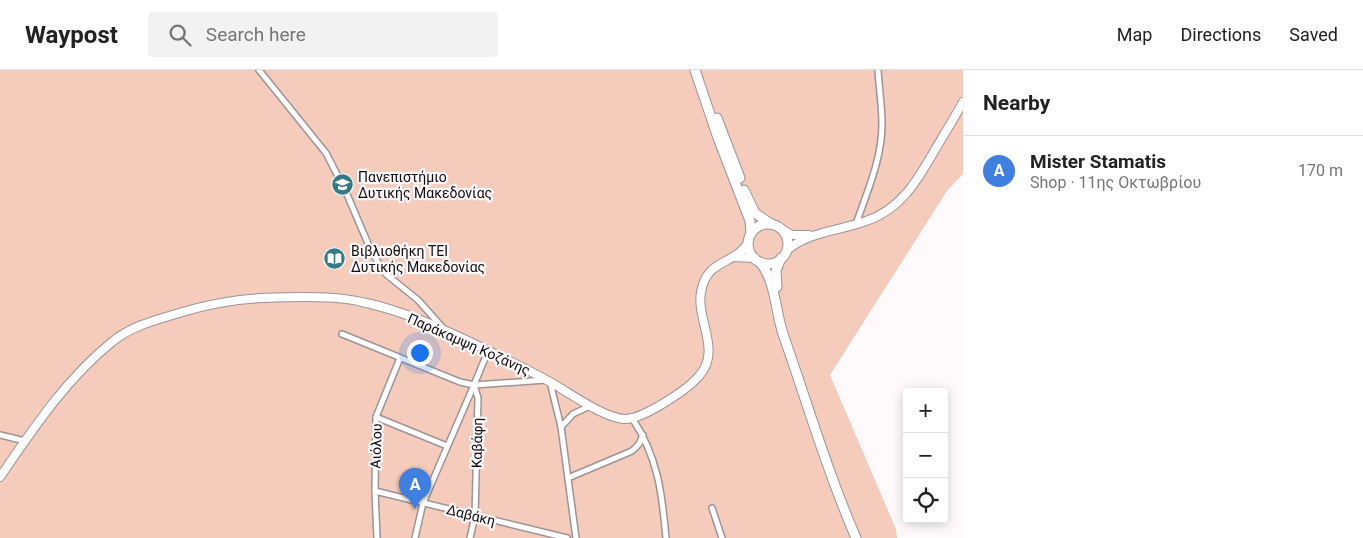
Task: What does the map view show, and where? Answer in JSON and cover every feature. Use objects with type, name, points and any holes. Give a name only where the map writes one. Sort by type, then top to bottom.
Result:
[{"type":"main road","points":[[695,70],[718,138],[749,217],[751,224],[750,250],[770,276],[783,333],[791,353]]},
{"type":"main road","points":[[701,70],[748,200],[760,217],[792,235],[816,234],[855,225],[890,209],[906,195],[919,177],[963,102]]},
{"type":"main road","points":[[632,418],[646,414],[691,384],[703,371],[708,363],[709,352],[700,304],[703,284],[715,267],[743,250],[750,237],[760,226],[771,224]]},
{"type":"main road","points":[[783,230],[788,240],[787,250]]},
{"type":"main road","points":[[816,234],[798,242],[787,250],[776,272],[776,284],[791,353],[812,423],[836,491],[856,538]]},
{"type":"main road","points":[[733,257],[771,263],[782,258]]},
{"type":"main road","name":"Παράκαμψη Κοζάνης","points":[[0,477],[40,418],[66,388],[111,342],[122,334],[146,324],[210,304],[253,298],[324,297],[362,302],[394,311],[444,330],[488,351],[612,416],[632,418]]},
{"type":"street","points":[[259,70],[326,153],[381,268],[418,300],[444,330]]},
{"type":"street","points":[[855,225],[868,192],[880,144],[882,102],[878,70]]},
{"type":"street","points":[[342,334],[460,382],[474,385],[548,381],[561,427],[576,538]]},
{"type":"street","points":[[415,538],[423,503],[488,351]]},
{"type":"street","name":"Αιόλου","points":[[377,538],[375,491],[376,418],[400,358]]},
{"type":"street","name":"Καβάφη","points":[[470,538],[475,516],[478,398],[474,385]]},
{"type":"street","points":[[561,427],[568,418],[579,410],[592,406]]},
{"type":"street","points":[[376,418],[447,446]]},
{"type":"street","points":[[632,418],[643,435],[654,460],[662,492],[666,538]]},
{"type":"street","points":[[0,435],[25,441]]},
{"type":"street","points":[[568,478],[632,451],[639,444],[643,435]]},
{"type":"street","name":"Δαβάκη","points":[[375,491],[567,538]]},
{"type":"street","points":[[712,508],[722,538]]},
{"type":"street","points":[[534,538],[535,531]]},
{"type":"shaded area","points":[[0,70],[963,70],[963,174],[947,191],[830,375],[896,529],[897,538],[0,538]]},
{"type":"place","name":"Πανεπιστήμιο Δυτικής Μακεδονίας","points":[[342,185]]},
{"type":"place","name":"Βιβλιοθήκη ΤΕΙ Δυτικής Μακεδονίας","points":[[335,259]]},
{"type":"place","name":"Mister Stamatis","points":[[415,509]]}]
